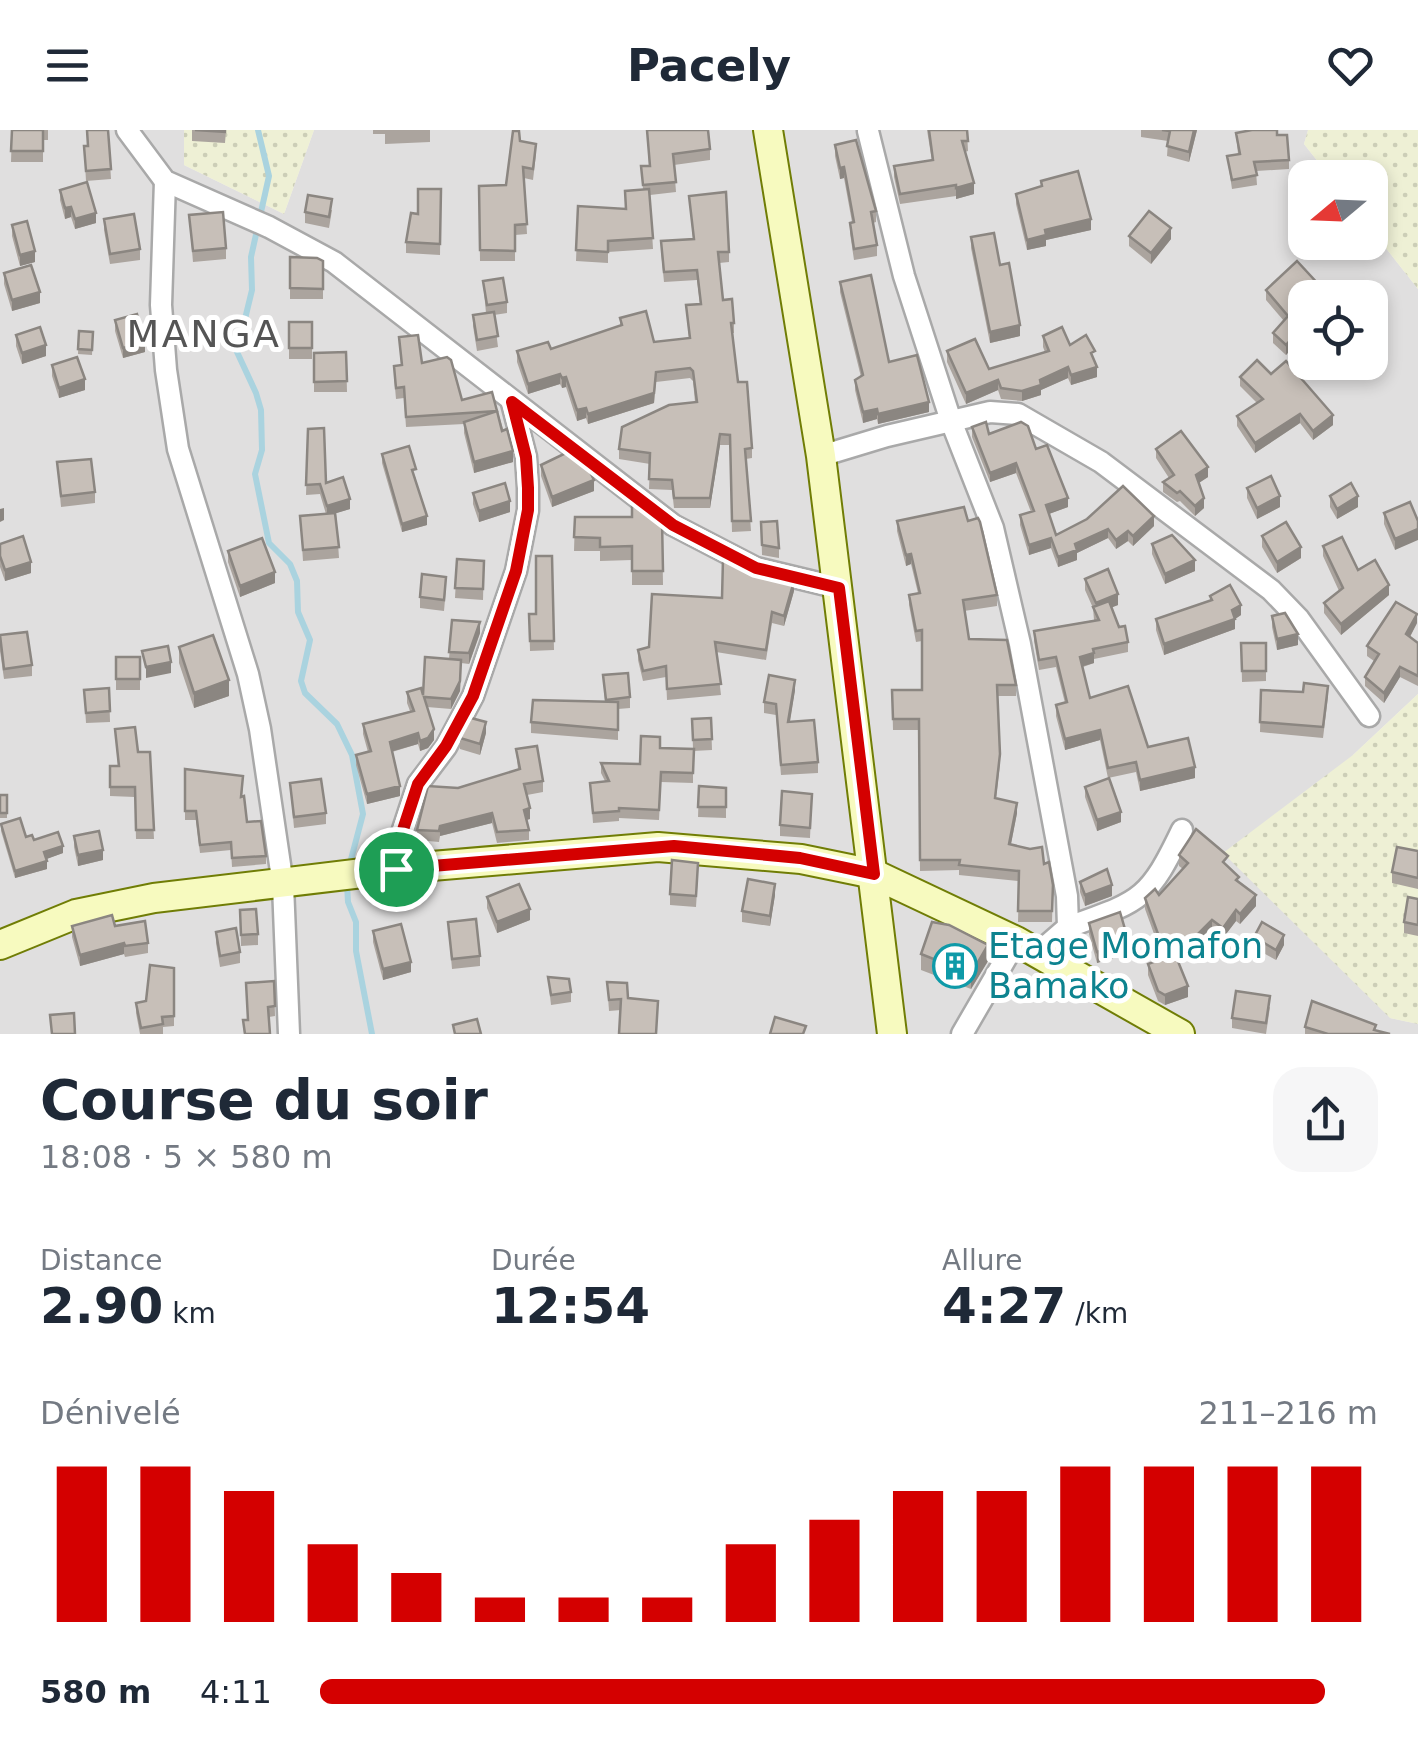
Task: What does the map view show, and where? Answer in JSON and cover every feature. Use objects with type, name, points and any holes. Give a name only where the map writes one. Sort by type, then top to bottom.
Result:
[{"type":"street","points":[[127,130],[165,181],[270,226],[351,273],[673,525],[756,568],[839,588]]},
{"type":"street","points":[[768,130],[821,456],[892,1034]]},
{"type":"street","points":[[868,132],[894,241],[952,421],[986,501],[1005,574],[1066,896],[1068,926]]},
{"type":"street","points":[[165,181],[162,305],[166,370],[178,449],[248,674],[271,784],[284,884],[288,1034]]},
{"type":"street","points":[[396,869],[396,851],[418,784],[468,708],[516,571],[528,510],[528,488],[526,457],[512,402]]},
{"type":"street","points":[[821,456],[990,412],[1018,414],[1101,462],[1271,590],[1299,619],[1369,716]]},
{"type":"street","points":[[962,1034],[1027,947],[1068,926],[1136,900],[1155,883],[1182,830]]},
{"type":"street","points":[[0,945],[76,914],[108,906],[396,869],[674,846],[800,858],[874,874],[1027,947],[1180,1034]]},
{"type":"shaded area","points":[[0,130],[184,130],[184,165],[284,214],[314,130],[1308,130],[1304,144],[1317,160],[1288,160],[1288,260],[1388,260],[1388,251],[1418,289],[1418,694],[1353,755],[1390,1018],[1418,1024],[1418,1034],[0,1034]]},
{"type":"green space","points":[[184,130],[314,130],[284,214],[184,165]]},
{"type":"green space","points":[[1308,130],[1418,130],[1418,289],[1388,251],[1388,160],[1317,160],[1304,144]]},
{"type":"green space","points":[[1418,694],[1418,1024],[1390,1018],[1223,853],[1353,755]]},
{"type":"building","points":[[12,130],[43,130],[43,151],[11,151]]},
{"type":"building","points":[[87,130],[108,130],[111,169],[86,171]]},
{"type":"building","points":[[647,130],[708,130],[710,149],[673,154],[676,182],[643,185],[641,166],[650,166]]},
{"type":"building","points":[[929,130],[967,130],[968,141],[962,141],[974,183],[900,194],[894,166],[933,160]]},
{"type":"building","points":[[1162,130],[1194,130],[1189,152],[1167,146],[1170,131]]},
{"type":"building","points":[[1277,130],[1277,135],[1287,135],[1289,160],[1254,162],[1257,175],[1232,180],[1227,156],[1240,154],[1236,133]]},
{"type":"building","points":[[513,131],[519,131],[520,141],[536,144],[533,169],[523,167],[527,224],[515,225],[515,251],[480,250],[479,186],[506,185]]},
{"type":"building","points":[[856,140],[876,211],[871,212],[877,245],[854,249],[850,223],[854,222],[844,167],[840,168],[835,145]]},
{"type":"building","points":[[1078,171],[1091,219],[1045,230],[1046,235],[1027,240],[1016,194],[1042,186],[1041,181]]},
{"type":"building","points":[[87,182],[96,213],[75,219],[71,207],[65,208],[60,190]]},
{"type":"building","points":[[418,189],[441,189],[440,244],[406,242],[411,213],[418,214]]},
{"type":"building","points":[[649,189],[653,238],[608,241],[608,252],[576,250],[578,206],[626,209],[625,191]]},
{"type":"building","points":[[726,192],[729,252],[718,252],[723,300],[732,299],[738,382],[747,382],[752,448],[745,449],[751,521],[732,521],[730,435],[720,434],[710,498],[674,498],[672,480],[649,479],[650,453],[619,449],[622,427],[669,405],[697,402],[690,368],[656,372],[654,393],[588,414],[586,408],[577,410],[566,377],[560,374],[528,384],[517,351],[548,342],[551,349],[622,325],[620,318],[646,311],[654,342],[690,338],[686,305],[701,304],[697,270],[664,272],[661,241],[694,239],[689,196]]},
{"type":"building","points":[[308,195],[332,199],[329,217],[305,212]]},
{"type":"building","points":[[1149,211],[1171,228],[1151,253],[1129,236]]},
{"type":"building","points":[[223,212],[226,248],[193,251],[189,215]]},
{"type":"building","points":[[134,214],[140,249],[110,254],[104,219]]},
{"type":"building","points":[[27,221],[35,251],[20,255],[12,225]]},
{"type":"building","points":[[994,233],[1000,265],[1009,263],[1020,325],[990,332],[971,237]]},
{"type":"building","points":[[290,257],[323,261],[323,289],[290,288]]},
{"type":"building","points":[[1297,261],[1314,280],[1288,280],[1288,316],[1266,290]]},
{"type":"building","points":[[31,265],[40,292],[12,300],[4,273]]},
{"type":"building","points":[[871,275],[889,362],[917,355],[929,402],[878,414],[877,409],[863,412],[855,380],[863,375],[840,282]]},
{"type":"building","points":[[503,278],[507,302],[487,305],[483,281]]},
{"type":"building","points":[[494,312],[498,336],[477,340],[473,315]]},
{"type":"building","points":[[137,314],[145,342],[123,348],[115,320]]},
{"type":"building","points":[[1288,316],[1286,345],[1273,333]]},
{"type":"building","points":[[289,322],[312,322],[312,348],[289,348]]},
{"type":"building","points":[[40,327],[46,345],[22,353],[16,335]]},
{"type":"building","points":[[1062,327],[1070,345],[1086,335],[1095,351],[1091,353],[1097,367],[1071,375],[1068,367],[1040,380],[1041,385],[1022,391],[1001,388],[998,380],[966,393],[947,351],[975,339],[989,369],[1049,351],[1043,336]]},
{"type":"building","points":[[79,331],[93,332],[92,350],[78,349]]},
{"type":"building","points":[[418,335],[422,363],[447,357],[462,400],[492,392],[497,411],[406,417],[404,387],[396,388],[394,366],[402,365],[399,337]]},
{"type":"building","points":[[346,352],[347,381],[314,382],[314,353]]},
{"type":"building","points":[[77,357],[85,379],[59,388],[52,365]]},
{"type":"building","points":[[1257,360],[1271,374],[1286,361],[1288,380],[1303,380],[1333,415],[1313,431],[1300,414],[1255,443],[1237,416],[1263,399],[1240,377]]},
{"type":"building","points":[[497,411],[513,451],[474,462],[464,422]]},
{"type":"building","points":[[986,422],[989,434],[1021,422],[1028,426],[1036,449],[1047,445],[1068,498],[1046,505],[1056,535],[1087,519],[1123,486],[1154,516],[1133,536],[1128,531],[1116,540],[1108,529],[1075,544],[1077,550],[1058,557],[1051,538],[1029,545],[1020,515],[1034,511],[1016,463],[990,473],[972,427]]},
{"type":"building","points":[[324,428],[326,483],[343,477],[350,499],[327,506],[320,484],[306,485],[308,429]]},
{"type":"building","points":[[1181,431],[1208,467],[1196,475],[1204,498],[1195,506],[1163,482],[1174,475],[1156,449]]},
{"type":"building","points":[[409,446],[416,469],[412,470],[427,516],[402,524],[382,454]]},
{"type":"building","points":[[570,451],[586,464],[594,480],[552,497],[541,465]]},
{"type":"building","points":[[91,459],[95,492],[61,496],[57,462]]},
{"type":"building","points":[[1271,476],[1280,496],[1257,508],[1247,488]]},
{"type":"building","points":[[505,483],[510,501],[479,511],[473,493]]},
{"type":"building","points":[[1351,483],[1358,496],[1337,509],[1330,496]]},
{"type":"building","points":[[1410,502],[1418,529],[1395,539],[1384,513]]},
{"type":"building","points":[[632,506],[644,506],[662,520],[663,571],[632,571],[632,546],[600,547],[600,538],[574,537],[575,517],[632,517]]},
{"type":"building","points":[[964,507],[968,521],[978,518],[980,522],[997,595],[963,600],[969,639],[1007,640],[1016,685],[997,685],[1000,754],[995,798],[1017,803],[1009,844],[1030,849],[1042,847],[1053,885],[1052,911],[1018,911],[1019,871],[959,865],[960,860],[920,860],[919,719],[893,719],[892,690],[922,690],[922,630],[916,631],[909,595],[920,593],[911,554],[906,555],[897,521]]},
{"type":"building","points":[[335,513],[339,547],[303,550],[300,516]]},
{"type":"building","points":[[777,521],[779,548],[762,545],[761,522]]},
{"type":"building","points":[[1286,522],[1301,547],[1277,562],[1262,536]]},
{"type":"building","points":[[1172,535],[1195,560],[1165,574],[1152,544]]},
{"type":"building","points":[[23,536],[31,562],[5,570],[0,544]]},
{"type":"building","points":[[1342,537],[1358,570],[1375,560],[1389,585],[1341,624],[1324,603],[1343,588],[1323,546]]},
{"type":"building","points":[[262,538],[275,572],[240,586],[228,551]]},
{"type":"building","points":[[536,556],[552,556],[554,641],[530,641],[529,614],[536,614]]},
{"type":"building","points":[[457,559],[484,561],[483,589],[455,588]]},
{"type":"building","points":[[723,559],[794,581],[784,616],[772,612],[766,650],[715,642],[721,684],[667,689],[666,666],[643,671],[638,650],[649,647],[652,594],[722,598]]},
{"type":"building","points":[[1108,569],[1118,594],[1096,603],[1085,579]]},
{"type":"building","points":[[422,574],[446,577],[444,600],[420,597]]},
{"type":"building","points":[[1230,585],[1241,605],[1232,610],[1235,619],[1164,644],[1156,619],[1212,600],[1210,596]]},
{"type":"building","points":[[1109,601],[1119,627],[1125,626],[1128,642],[1093,649],[1094,653],[1080,657],[1090,698],[1128,686],[1148,747],[1188,738],[1195,767],[1140,780],[1136,762],[1108,768],[1100,730],[1065,739],[1056,705],[1067,702],[1056,657],[1039,660],[1034,631],[1099,620],[1093,607]]},
{"type":"building","points":[[1396,602],[1417,614],[1406,634],[1418,643],[1418,676],[1400,667],[1384,693],[1365,677],[1379,654],[1367,646]]},
{"type":"building","points":[[1285,613],[1298,634],[1277,639],[1272,616]]},
{"type":"building","points":[[452,620],[480,622],[469,653],[449,652]]},
{"type":"building","points":[[27,632],[32,665],[4,669],[0,635]]},
{"type":"building","points":[[213,635],[229,680],[194,693],[179,647]]},
{"type":"building","points":[[1241,643],[1266,643],[1266,671],[1242,671]]},
{"type":"building","points":[[168,646],[171,662],[146,667],[142,651]]},
{"type":"building","points":[[116,657],[140,657],[140,679],[116,679]]},
{"type":"building","points":[[425,657],[461,660],[460,681],[451,699],[424,697],[434,729],[428,738],[420,741],[418,733],[390,742],[400,786],[367,794],[356,755],[371,751],[363,724],[414,711],[407,692],[421,688],[423,695]]},
{"type":"building","points":[[628,673],[630,697],[606,700],[603,675]]},
{"type":"building","points":[[769,675],[795,680],[788,722],[814,720],[818,762],[781,765],[776,704],[764,702]]},
{"type":"building","points":[[1304,683],[1328,686],[1323,727],[1260,722],[1261,690],[1303,692]]},
{"type":"building","points":[[109,688],[110,711],[86,713],[84,690]]},
{"type":"building","points":[[533,700],[618,702],[618,730],[531,722]]},
{"type":"building","points":[[471,718],[486,722],[480,744],[460,738]]},
{"type":"building","points":[[711,718],[712,739],[693,740],[692,719]]},
{"type":"building","points":[[135,727],[138,752],[150,752],[154,830],[136,830],[135,787],[110,787],[110,766],[119,766],[115,729]]},
{"type":"building","points":[[641,736],[660,737],[660,748],[694,749],[693,773],[661,772],[659,810],[619,808],[593,813],[590,783],[609,781],[601,763],[640,764]]},
{"type":"building","points":[[537,746],[543,781],[524,784],[530,808],[524,810],[529,830],[497,832],[492,813],[440,826],[439,831],[417,830],[428,786],[458,788],[520,769],[516,749]]},
{"type":"building","points":[[185,769],[243,776],[241,797],[244,796],[247,822],[261,821],[266,856],[232,858],[231,842],[200,845],[196,811],[185,811]]},
{"type":"building","points":[[1109,778],[1121,812],[1097,820],[1085,787]]},
{"type":"building","points":[[321,779],[326,813],[294,817],[290,783]]},
{"type":"building","points":[[699,786],[726,788],[726,807],[698,807]]},
{"type":"building","points":[[782,791],[812,794],[810,828],[780,825]]},
{"type":"building","points":[[0,795],[7,795],[7,813],[0,813]]},
{"type":"building","points":[[20,818],[26,837],[32,835],[34,840],[58,832],[63,846],[44,852],[47,861],[15,871],[1,824]]},
{"type":"building","points":[[1196,829],[1228,856],[1223,862],[1239,877],[1236,880],[1256,895],[1240,914],[1236,910],[1223,928],[1212,920],[1197,935],[1162,945],[1145,898],[1155,889],[1159,895],[1188,863],[1179,855]]},
{"type":"building","points":[[99,831],[103,850],[78,855],[74,836]]},
{"type":"building","points":[[1397,847],[1418,851],[1418,878],[1392,872]]},
{"type":"building","points":[[672,860],[698,863],[696,896],[670,894]]},
{"type":"building","points":[[1107,869],[1112,885],[1085,895],[1080,882]]},
{"type":"building","points":[[748,879],[775,884],[770,916],[742,911]]},
{"type":"building","points":[[519,884],[530,909],[497,922],[487,897]]},
{"type":"building","points":[[1408,897],[1418,899],[1418,925],[1404,922]]},
{"type":"building","points":[[256,909],[258,934],[241,935],[240,910]]},
{"type":"building","points":[[1120,912],[1129,943],[1097,952],[1089,923]]},
{"type":"building","points":[[112,915],[115,926],[145,921],[148,943],[124,943],[80,955],[72,926]]},
{"type":"building","points":[[476,919],[480,956],[452,959],[448,922]]},
{"type":"building","points":[[932,922],[949,925],[988,945],[971,974],[921,954]]},
{"type":"building","points":[[1262,922],[1284,935],[1276,950],[1254,937]]},
{"type":"building","points":[[401,924],[411,962],[383,969],[373,931]]},
{"type":"building","points":[[236,928],[240,952],[220,956],[216,932]]},
{"type":"building","points":[[1175,954],[1188,986],[1165,995],[1158,991],[1148,964]]},
{"type":"building","points":[[150,965],[174,968],[174,1016],[162,1017],[163,1024],[141,1028],[136,1003],[146,1001]]},
{"type":"building","points":[[548,977],[569,979],[571,992],[551,995]]},
{"type":"building","points":[[274,981],[275,1006],[268,1007],[270,1034],[245,1034],[246,983]]},
{"type":"building","points":[[607,982],[627,983],[628,998],[658,1001],[656,1034],[619,1034],[621,999],[609,1000]]},
{"type":"building","points":[[1236,991],[1270,996],[1266,1023],[1232,1018]]},
{"type":"building","points":[[1312,1001],[1390,1034],[1328,1034],[1305,1027]]},
{"type":"building","points":[[74,1013],[75,1034],[52,1034],[50,1015]]},
{"type":"building","points":[[775,1017],[806,1026],[803,1034],[770,1034]]},
{"type":"building","points":[[477,1019],[481,1034],[455,1034],[453,1025]]},
{"type":"waterway","points":[[258,130],[269,176],[251,257],[252,290],[237,352],[261,410],[262,450],[255,474],[269,543],[290,564],[297,581],[298,612],[310,640],[301,681],[305,693],[337,724],[352,755],[363,814],[349,867]]},
{"type":"waterway","points":[[347,884],[372,1034]]},
{"type":"place","name":"Etage Momafon Bamako","points":[[955,966]]},
{"type":"district","name":"MANGA","points":[[204,334]]},
{"type":"route","points":[[512,402],[673,525],[756,568],[839,588],[874,874],[800,858],[674,846],[396,869],[396,851],[418,784],[462,720],[516,571],[528,510],[528,488],[526,457],[512,402]]}]
